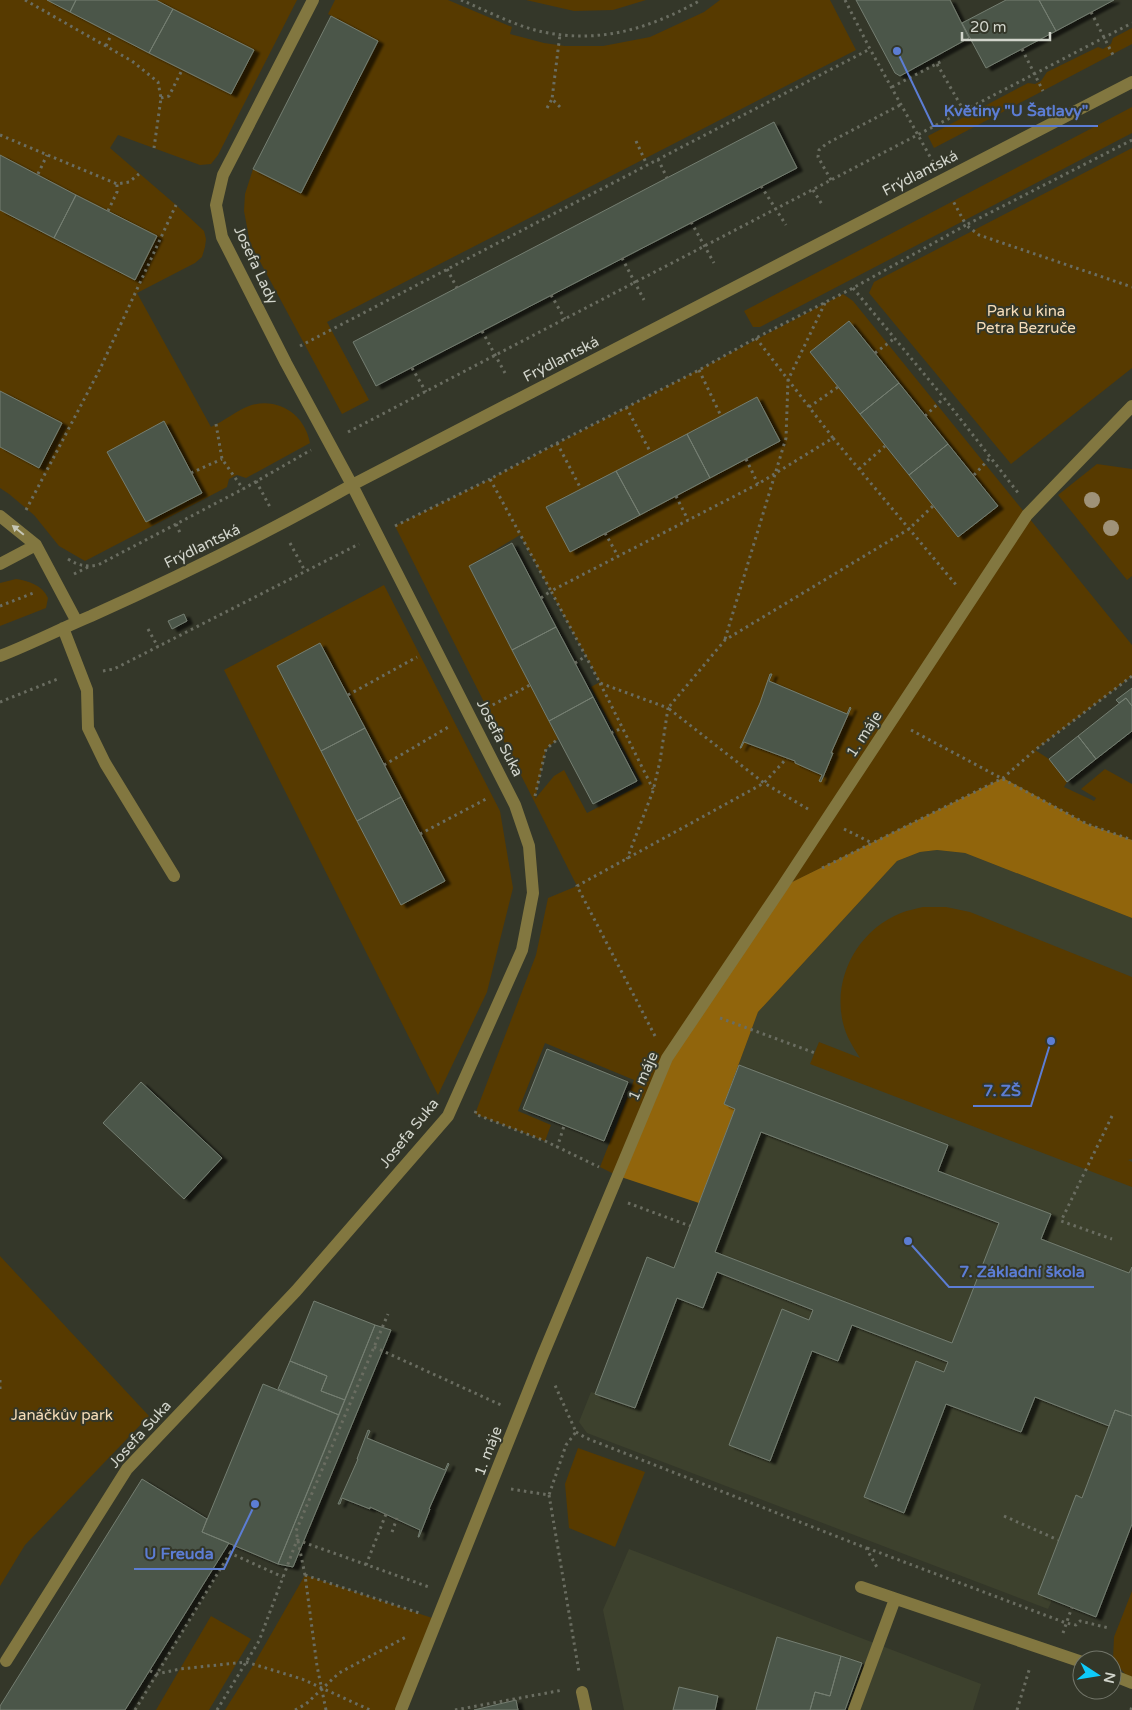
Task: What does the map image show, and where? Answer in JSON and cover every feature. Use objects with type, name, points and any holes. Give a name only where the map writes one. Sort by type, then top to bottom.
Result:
[{"type":"street","name":"Josefa Lady","points":[[313,0],[223,175],[216,205],[222,237],[236,268],[352,485]]},
{"type":"street","name":"Frýdlantská","points":[[0,656],[143,593],[215,558],[352,485],[1132,82]]},
{"type":"street","points":[[1029,513],[1132,406]]},
{"type":"street","name":"Josefa Suka","points":[[6,1661],[127,1468],[296,1291],[448,1116],[522,950],[533,893],[529,846],[518,813],[471,716],[352,485]]},
{"type":"street","name":"1. máje","points":[[401,1710],[542,1357],[667,1058],[827,820],[1029,513]]},
{"type":"street","points":[[0,516],[36,545],[77,622]]},
{"type":"street","points":[[0,564],[36,545]]},
{"type":"street","points":[[62,628],[87,690],[88,728],[105,763],[174,876]]},
{"type":"street","points":[[860,1587],[1072,1659]]},
{"type":"street","points":[[854,1710],[895,1599]]},
{"type":"street","points":[[582,1689],[586,1710]]},
{"type":"path","points":[[25,0],[132,61],[158,82],[161,98],[154,148]]},
{"type":"path","points":[[36,6],[39,0]]},
{"type":"path","points":[[461,0],[542,32],[575,36],[610,35],[642,27],[674,16],[701,0]]},
{"type":"path","points":[[1091,12],[1113,55]]},
{"type":"path","points":[[63,556],[77,565],[89,567],[98,565],[243,489],[328,440],[355,430],[1132,23]]},
{"type":"path","points":[[106,46],[112,33]]},
{"type":"path","points":[[547,108],[552,99],[560,34]]},
{"type":"path","points":[[1022,48],[1043,91]]},
{"type":"path","points":[[298,347],[870,49]]},
{"type":"path","points":[[892,87],[944,60]]},
{"type":"path","points":[[937,64],[964,111]]},
{"type":"path","points":[[161,98],[169,96],[182,70]]},
{"type":"path","points":[[552,99],[560,107]]},
{"type":"path","points":[[831,180],[818,157],[819,150],[826,144],[902,104]]},
{"type":"path","points":[[0,135],[117,184],[129,182],[139,174]]},
{"type":"path","points":[[1132,140],[966,225],[979,235],[1132,288]]},
{"type":"path","points":[[636,141],[647,165]]},
{"type":"path","points":[[38,174],[47,155]]},
{"type":"path","points":[[658,159],[667,178]]},
{"type":"path","points":[[108,211],[117,192],[117,184]]},
{"type":"path","points":[[761,186],[786,226]]},
{"type":"path","points":[[813,190],[823,206]]},
{"type":"path","points":[[25,513],[100,369],[176,205]]},
{"type":"path","points":[[691,222],[714,263]]},
{"type":"path","points":[[622,258],[644,300]]},
{"type":"path","points":[[447,269],[457,288]]},
{"type":"path","points":[[853,288],[944,398],[1029,513]]},
{"type":"path","points":[[551,295],[566,320]]},
{"type":"path","points":[[725,640],[786,438],[788,380],[825,301]]},
{"type":"path","points":[[482,331],[505,373]]},
{"type":"path","points":[[0,702],[62,677],[114,669],[490,479],[699,370],[756,338],[833,438],[970,602]]},
{"type":"path","points":[[875,353],[895,338]]},
{"type":"path","points":[[412,368],[426,392]]},
{"type":"path","points":[[699,370],[721,416]]},
{"type":"path","points":[[809,407],[838,387]]},
{"type":"path","points":[[925,416],[944,398]]},
{"type":"path","points":[[626,407],[651,453]]},
{"type":"path","points":[[216,424],[222,459],[243,489]]},
{"type":"path","points":[[346,428],[355,430]]},
{"type":"path","points":[[540,598],[758,484],[833,438]]},
{"type":"path","points":[[556,443],[581,489]]},
{"type":"path","points":[[859,468],[885,446]]},
{"type":"path","points":[[974,475],[990,458]]},
{"type":"path","points":[[191,473],[222,459]]},
{"type":"path","points":[[746,459],[758,484]]},
{"type":"path","points":[[490,479],[600,682],[654,791]]},
{"type":"path","points":[[676,496],[688,520]]},
{"type":"path","points":[[627,859],[654,791],[668,708],[725,640],[909,529],[933,506]]},
{"type":"path","points":[[176,524],[181,535]]},
{"type":"path","points":[[605,534],[618,556]]},
{"type":"path","points":[[148,629],[158,646]]},
{"type":"path","points":[[348,695],[436,648]]},
{"type":"path","points":[[575,663],[586,656]]},
{"type":"path","points":[[815,871],[1003,778],[1034,750],[1132,676]]},
{"type":"path","points":[[600,682],[668,708],[764,783],[827,820],[872,843]]},
{"type":"path","points":[[384,765],[454,724],[530,685]]},
{"type":"path","points":[[482,699],[491,716]]},
{"type":"path","points":[[892,720],[1087,824],[1132,840]]},
{"type":"path","points":[[611,733],[622,728]]},
{"type":"path","points":[[530,792],[534,801],[546,749],[558,739]]},
{"type":"path","points":[[667,1058],[577,886],[764,783],[787,758]]},
{"type":"path","points":[[420,834],[492,796]]},
{"type":"path","points":[[698,1010],[815,1053]]},
{"type":"path","points":[[478,1105],[475,1114],[545,1141],[618,1176]]},
{"type":"path","points":[[1112,1116],[1061,1221],[1112,1239]]},
{"type":"path","points":[[557,1148],[564,1126]]},
{"type":"path","points":[[610,1196],[690,1226]]},
{"type":"path","points":[[326,1710],[317,1666],[306,1575],[294,1530],[388,1314]]},
{"type":"path","points":[[374,1347],[520,1414]]},
{"type":"path","points":[[542,1357],[576,1432],[595,1442],[866,1548],[1066,1623],[1076,1625],[1080,1621],[1109,1628]]},
{"type":"path","points":[[0,1380],[0,1390]]},
{"type":"path","points":[[455,1710],[582,1689],[549,1495],[566,1445],[576,1432]]},
{"type":"path","points":[[492,1486],[549,1495]]},
{"type":"path","points":[[366,1565],[386,1514]]},
{"type":"path","points":[[1004,1516],[1058,1540]]},
{"type":"path","points":[[392,1532],[397,1518]]},
{"type":"path","points":[[297,1540],[447,1594]]},
{"type":"path","points":[[216,1710],[259,1641],[297,1540]]},
{"type":"path","points":[[135,1710],[235,1546]]},
{"type":"path","points":[[866,1548],[895,1599]]},
{"type":"path","points":[[230,1553],[283,1576]]},
{"type":"path","points":[[306,1575],[438,1620]]},
{"type":"path","points":[[1068,1619],[1072,1607]]},
{"type":"path","points":[[295,1710],[306,1704],[339,1673],[438,1620]]},
{"type":"path","points":[[150,1671],[157,1674],[180,1669],[246,1662],[302,1678],[370,1710]]},
{"type":"path","points":[[1131,1710],[1132,1705]]},
{"type":"shaded area","points":[[1003,778],[1087,824],[1132,840],[1132,918],[965,853],[937,850],[920,852],[897,861],[758,1012],[724,1104],[735,1109],[699,1203],[618,1176],[667,1058],[782,887]]},
{"type":"shaded area","points":[[937,850],[965,853],[1132,918],[1132,1524],[1096,1617],[1052,1600],[1048,1609],[587,1433],[579,1422],[591,1392],[595,1393],[647,1257],[674,1267],[735,1109],[724,1104],[758,1012],[897,861],[920,852]]},
{"type":"shaded area","points":[[629,1549],[981,1684],[973,1710],[624,1710],[603,1610]]},
{"type":"green space","points":[[0,0],[297,0],[218,155],[211,164],[200,165],[118,135],[110,148],[204,231],[206,239],[202,257],[195,263],[137,293],[211,427],[249,406],[270,403],[288,410],[296,416],[307,433],[310,443],[246,478],[237,475],[229,479],[227,487],[85,561],[59,546],[34,515],[0,488]]},
{"type":"green space","points":[[335,0],[448,0],[512,27],[510,34],[544,43],[565,46],[603,46],[650,37],[704,12],[720,0],[830,0],[856,50],[327,322],[369,400],[342,414],[250,243],[244,211],[245,194],[253,169],[301,193],[378,42],[328,14]]},
{"type":"green space","points":[[526,0],[646,0],[613,10],[574,11]]},
{"type":"green space","points":[[1132,28],[1132,44],[934,148],[928,136],[1028,83],[1035,84],[1041,81],[1047,72],[1098,47],[1103,49],[1111,44],[1113,38]]},
{"type":"green space","points":[[1132,107],[1132,133],[760,327],[753,327],[744,311]]},
{"type":"green space","name":"Park u kina Petra Bezruče","points":[[1132,148],[1132,368],[1011,464],[869,293],[874,282]]},
{"type":"green space","points":[[843,294],[853,301],[1132,645],[1132,676],[1035,750],[1049,759],[1067,782],[1064,787],[1094,801],[1096,798],[1081,789],[1105,769],[1132,784],[1132,840],[1087,824],[1003,779],[782,887],[618,1176],[600,1167],[634,1080],[545,1043],[518,1111],[551,1125],[545,1141],[475,1114],[536,955],[548,898],[577,886],[395,526],[490,479]],"holes":[[[849,321],[998,506],[958,537],[810,352]],[[520,535],[600,682],[591,687],[642,784],[587,813],[564,770],[554,776],[535,799],[546,749],[558,739],[469,566]]]},
{"type":"green space","points":[[1097,464],[1132,469],[1132,576],[1127,580],[1058,495]]},
{"type":"green space","points":[[16,579],[30,582],[39,587],[48,598],[46,608],[0,626],[0,583]]},
{"type":"green space","points":[[384,585],[500,811],[513,888],[487,992],[438,1095],[224,670]]},
{"type":"green space","points":[[923,907],[946,907],[970,912],[1132,977],[1132,1159],[1128,1160],[1132,1162],[1132,1187],[810,1064],[819,1042],[860,1058],[852,1046],[843,1023],[841,989],[845,973],[861,943],[872,931],[901,913]]},
{"type":"green space","name":"Janáčkův park","points":[[0,1256],[149,1416],[25,1545],[0,1586]]},
{"type":"green space","points":[[578,1448],[645,1472],[615,1547],[569,1528],[565,1484]]},
{"type":"green space","points":[[305,1575],[438,1620],[401,1710],[225,1710]]},
{"type":"green space","points":[[1132,1591],[1132,1677],[1126,1675],[1122,1670],[1122,1650],[1113,1650],[1114,1637]]},
{"type":"green space","points":[[211,1616],[251,1639],[209,1710],[156,1710]]},
{"type":"building","points":[[47,0],[76,0],[70,12]]},
{"type":"building","points":[[76,0],[156,0],[173,9],[149,53],[70,12]]},
{"type":"building","points":[[856,0],[950,0],[969,38],[900,76],[895,73]]},
{"type":"building","points":[[1006,0],[1039,0],[1056,31],[986,68],[962,23]]},
{"type":"building","points":[[1039,0],[1114,0],[1056,31]]},
{"type":"building","points":[[173,9],[254,50],[231,94],[149,53]]},
{"type":"building","points":[[331,16],[378,41],[301,193],[253,169]]},
{"type":"building","points":[[774,122],[797,168],[376,386],[353,342]]},
{"type":"building","points":[[0,155],[76,195],[54,238],[0,210]]},
{"type":"building","points":[[76,195],[157,236],[135,280],[54,238]]},
{"type":"building","points":[[849,321],[899,383],[860,414],[810,352]]},
{"type":"building","points":[[899,383],[948,444],[909,475],[860,414]]},
{"type":"building","points":[[0,391],[62,423],[39,468],[0,447]]},
{"type":"building","points":[[757,397],[780,441],[710,478],[687,434]]},
{"type":"building","points":[[164,421],[202,493],[146,522],[107,452]]},
{"type":"building","points":[[687,434],[710,478],[640,515],[616,471]]},
{"type":"building","points":[[948,444],[998,506],[958,537],[909,475]]},
{"type":"building","points":[[616,471],[640,515],[570,552],[546,507]]},
{"type":"building","points":[[512,543],[556,627],[512,650],[469,566]]},
{"type":"building","points":[[184,614],[187,621],[172,629],[168,621]]},
{"type":"building","points":[[556,627],[593,697],[549,721],[512,650]]},
{"type":"building","points":[[320,643],[365,728],[321,751],[277,666]]},
{"type":"building","points":[[770,674],[772,674],[769,681],[847,714],[851,708],[831,753],[833,753],[821,782],[819,781],[822,775],[795,763],[795,761],[744,742],[740,748],[760,703]]},
{"type":"building","points":[[1132,688],[1132,706],[1126,698],[1119,703],[1116,700]]},
{"type":"building","points":[[593,697],[637,781],[593,804],[549,721]]},
{"type":"building","points":[[1126,698],[1132,706],[1132,731],[1096,759],[1078,736]]},
{"type":"building","points":[[365,728],[401,797],[357,821],[321,751]]},
{"type":"building","points":[[1078,736],[1096,759],[1067,782],[1049,759]]},
{"type":"building","points":[[401,797],[445,881],[401,905],[357,821]]},
{"type":"building","points":[[547,1049],[628,1082],[604,1141],[523,1109]]},
{"type":"building","points":[[739,1065],[948,1145],[938,1171],[1051,1214],[1041,1239],[1129,1273],[1132,1267],[1132,1416],[1115,1410],[1109,1426],[1035,1397],[1021,1432],[946,1404],[904,1513],[864,1497],[916,1361],[944,1372],[948,1362],[852,1325],[838,1361],[812,1351],[770,1461],[729,1445],[782,1309],[809,1320],[813,1310],[717,1272],[703,1308],[677,1298],[635,1408],[595,1394],[647,1257],[674,1268],[735,1109],[724,1104]],"holes":[[[761,1132],[999,1223],[952,1343],[715,1252]]]},
{"type":"building","points":[[141,1082],[222,1158],[184,1199],[103,1123]]},
{"type":"building","points":[[314,1301],[375,1325],[345,1400],[321,1391],[327,1376],[290,1361]]},
{"type":"building","points":[[375,1325],[391,1330],[293,1567],[278,1564]]},
{"type":"building","points":[[290,1361],[327,1376],[321,1391],[345,1400],[339,1415],[278,1389]]},
{"type":"building","points":[[263,1384],[339,1415],[278,1564],[202,1532]]},
{"type":"building","points":[[1115,1410],[1132,1416],[1132,1524],[1096,1617],[1038,1594],[1076,1495],[1082,1498]]},
{"type":"building","points":[[368,1430],[370,1431],[367,1438],[445,1470],[449,1464],[419,1537],[420,1530],[370,1507],[370,1509],[342,1498],[340,1504],[338,1504],[358,1459]]},
{"type":"building","points":[[142,1479],[207,1519],[202,1532],[229,1543],[125,1710],[0,1710],[0,1706]]},
{"type":"building","points":[[777,1637],[841,1656],[830,1696],[815,1692],[810,1710],[756,1710]]},
{"type":"building","points":[[841,1656],[862,1663],[845,1710],[810,1710],[815,1692],[830,1696]]},
{"type":"building","points":[[679,1687],[718,1696],[715,1710],[673,1710]]},
{"type":"building","points":[[516,1700],[518,1710],[474,1710]]},
{"type":"place","name":"Květiny \"U Šatlavy\"","points":[[897,51]]},
{"type":"place","name":"7. ZŠ","points":[[1051,1041]]},
{"type":"place","name":"7. Základní škola","points":[[908,1241]]},
{"type":"place","name":"U Freuda","points":[[255,1504]]}]
